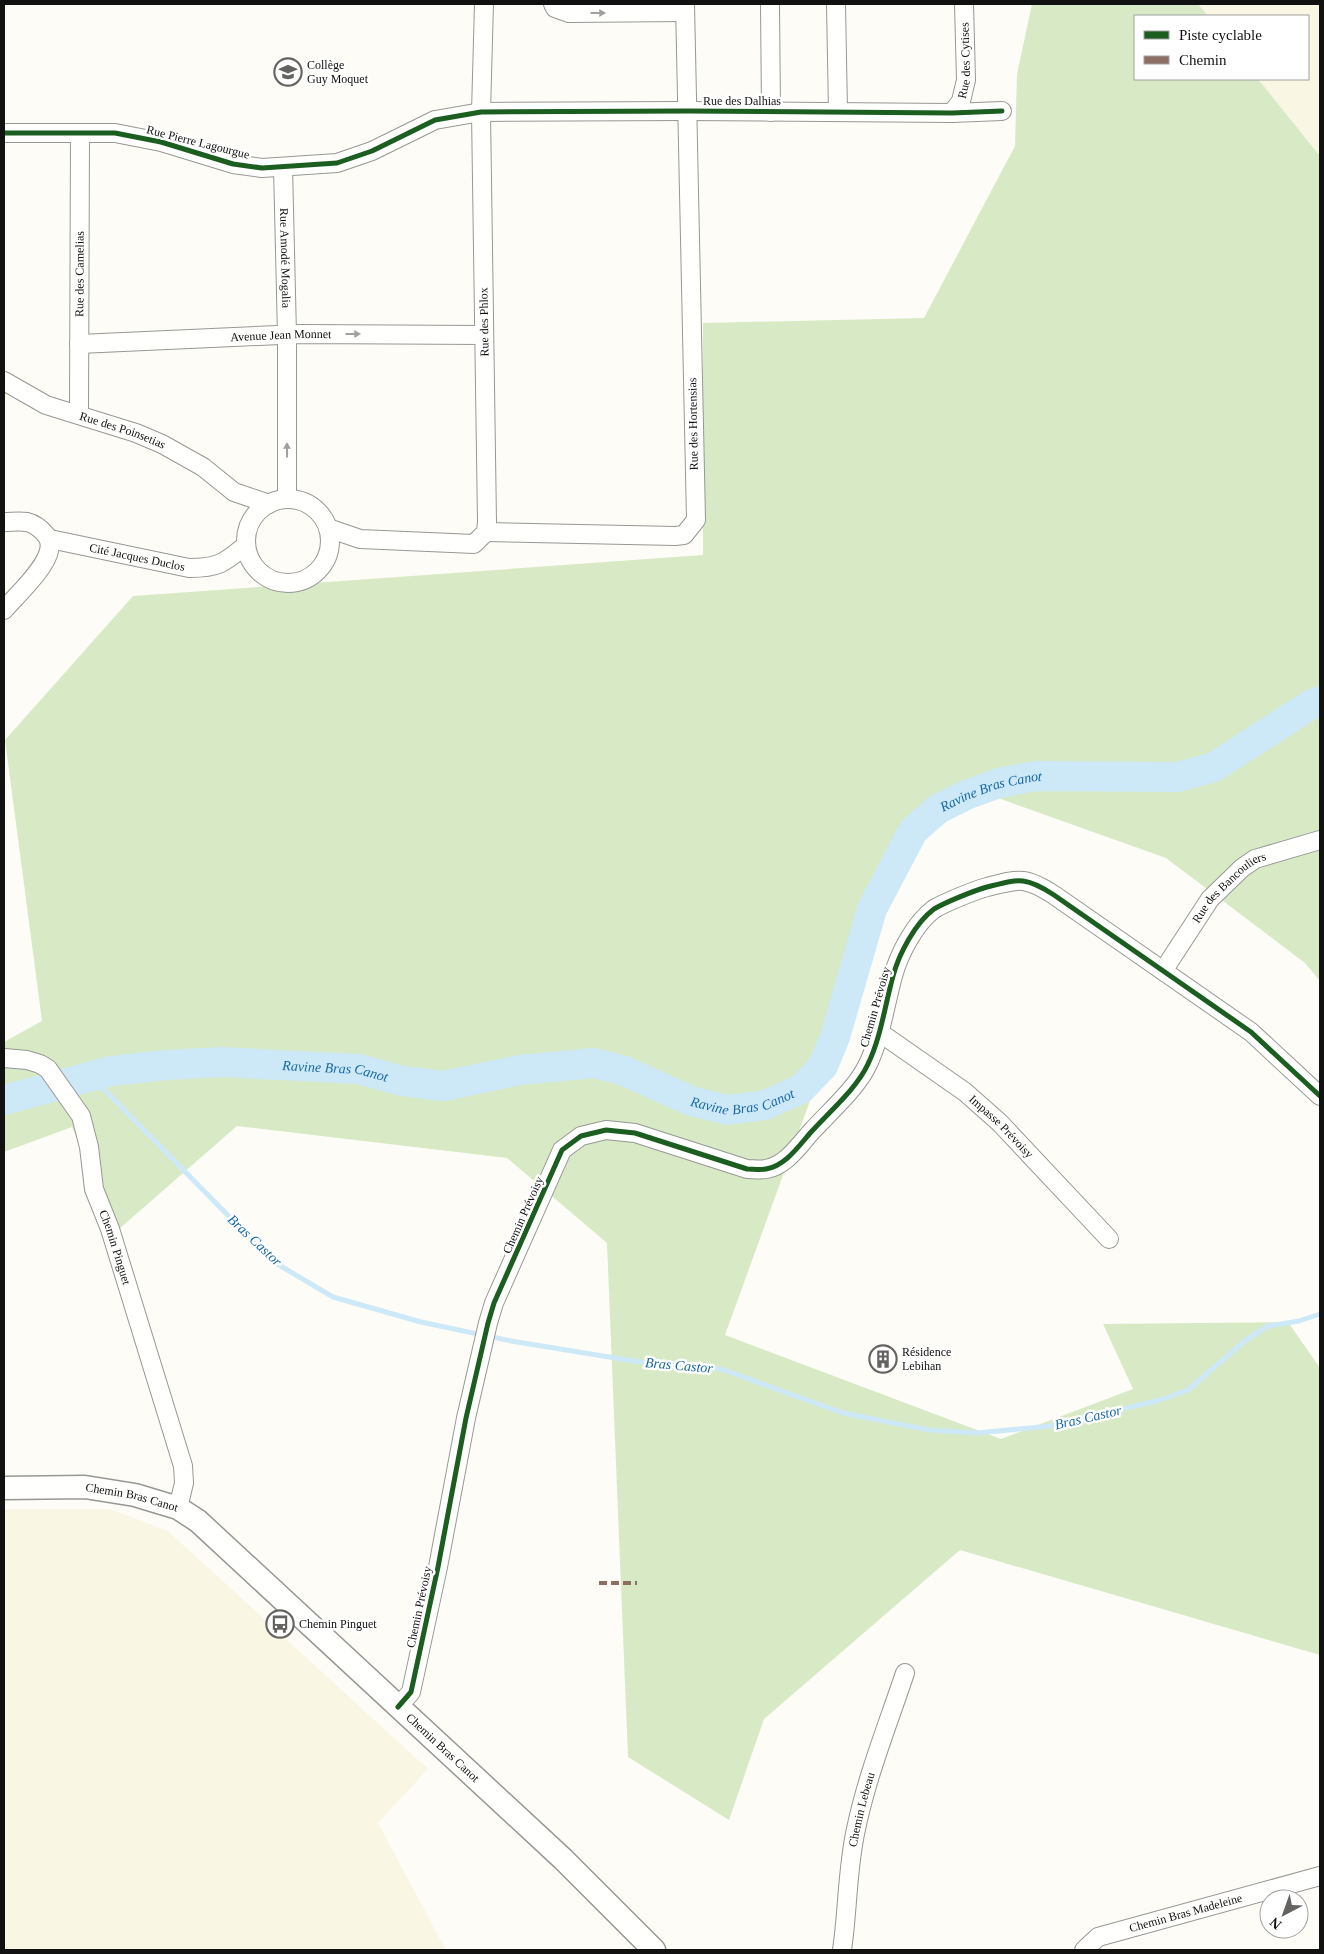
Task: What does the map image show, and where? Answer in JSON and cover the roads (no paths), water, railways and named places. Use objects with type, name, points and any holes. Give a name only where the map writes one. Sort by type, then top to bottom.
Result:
[{"type":"street","name":"Rue des Phlox","points":[[484,4],[482,112],[486,532]]},
{"type":"street","name":"Rue des Dalhias","points":[[553,4],[555,8],[569,13],[685,8],[687,111]]},
{"type":"street","points":[[770,4],[771,112]]},
{"type":"street","points":[[836,4],[838,112]]},
{"type":"street","name":"Rue des Cytises","points":[[952,113],[961,101],[966,80],[964,4]]},
{"type":"street","name":"Rue des Hortensias","points":[[486,532],[684,535],[696,520],[687,111]]},
{"type":"street","name":"Rue des Dalhias","points":[[482,112],[952,113],[1002,111]]},
{"type":"street","name":"Rue Pierre Lagourgue","points":[[4,133],[115,132],[161,142],[233,164],[262,168],[337,163],[372,151],[435,120],[482,112]]},
{"type":"street","name":"Rue des Camelias","points":[[79,414],[80,133]]},
{"type":"street","name":"Rue Amodé Mogalia","points":[[283,167],[287,335],[287,499]]},
{"type":"street","name":"Avenue Jean Monnet","points":[[79,344],[287,335],[484,335]]},
{"type":"street","name":"Rue des Poinsetias","points":[[4,381],[46,405],[136,433],[162,444],[203,467],[234,492],[269,504]]},
{"type":"street","name":"Rue des Poinsetias","points":[[234,492],[250,522]]},
{"type":"street","points":[[287,499],[298,500],[312,507],[324,518],[328,528],[330,546],[323,565],[315,573],[296,582],[285,583],[265,576],[257,568],[248,554],[246,538],[250,522],[256,514],[269,504],[287,499]]},
{"type":"street","name":"Cité Jacques Duclos","points":[[4,522],[28,522],[41,528],[50,539],[189,568],[207,568],[223,564],[257,568]]},
{"type":"street","points":[[328,528],[360,540],[474,544],[486,532]]},
{"type":"street","points":[[4,610],[46,562],[51,550],[50,539]]},
{"type":"street","points":[[328,555],[360,540]]},
{"type":"street","points":[[223,564],[246,545]]},
{"type":"street","name":"Rue des Bancouliers","points":[[1163,971],[1210,899],[1242,868],[1255,858],[1320,840]]},
{"type":"street","name":"Chemin Prévoisy","points":[[398,1707],[411,1692],[438,1567],[466,1418],[494,1303],[562,1150],[581,1136],[606,1130],[635,1133],[747,1169],[766,1169],[777,1165],[785,1160],[801,1143],[855,1083],[868,1064],[879,1032],[894,975],[911,936],[934,910],[978,890],[1016,880],[1036,883],[1251,1032],[1320,1096]]},
{"type":"street","name":"Impasse Prévoisy","points":[[879,1032],[965,1092],[1000,1123],[1109,1239]]},
{"type":"street","name":"Chemin Pinguet","points":[[4,1058],[26,1060],[40,1064],[48,1069],[80,1116],[89,1147],[94,1189],[110,1229],[183,1466],[183,1490],[178,1508]]},
{"type":"street","name":"Chemin Bras Canot","points":[[4,1488],[85,1487],[135,1494],[178,1508],[210,1532],[563,1860],[654,1950]]},
{"type":"street","name":"Chemin Lebeau","points":[[842,1950],[855,1831],[863,1799],[905,1673]]},
{"type":"street","name":"Chemin Bras Madeleine","points":[[1084,1950],[1098,1937],[1320,1876]]},
{"type":"waterway","name":"Ravine Bras Canot","points":[[4,1100],[111,1071],[166,1065],[221,1062],[359,1069],[402,1081],[444,1086],[520,1070],[594,1063],[625,1071],[691,1101],[728,1110],[765,1105],[801,1089],[823,1066],[835,1037],[872,909],[913,831],[938,809],[966,795],[999,783],[1035,776],[1178,777],[1214,767],[1310,705],[1320,701]]},
{"type":"waterway","name":"Bras Castor","points":[[92,1077],[264,1252],[279,1265],[333,1297],[421,1322],[511,1341],[646,1363],[721,1369],[843,1413],[929,1430],[977,1433],[1051,1426],[1160,1400],[1188,1390],[1247,1339],[1268,1326],[1299,1321],[1320,1314]]},
{"type":"place","name":"Collège Guy Moquet","points":[[288,72]]},
{"type":"place","name":"Résidence Lebihan","points":[[883,1359]]},
{"type":"place","name":"Chemin Pinguet","points":[[280,1624]]}]
